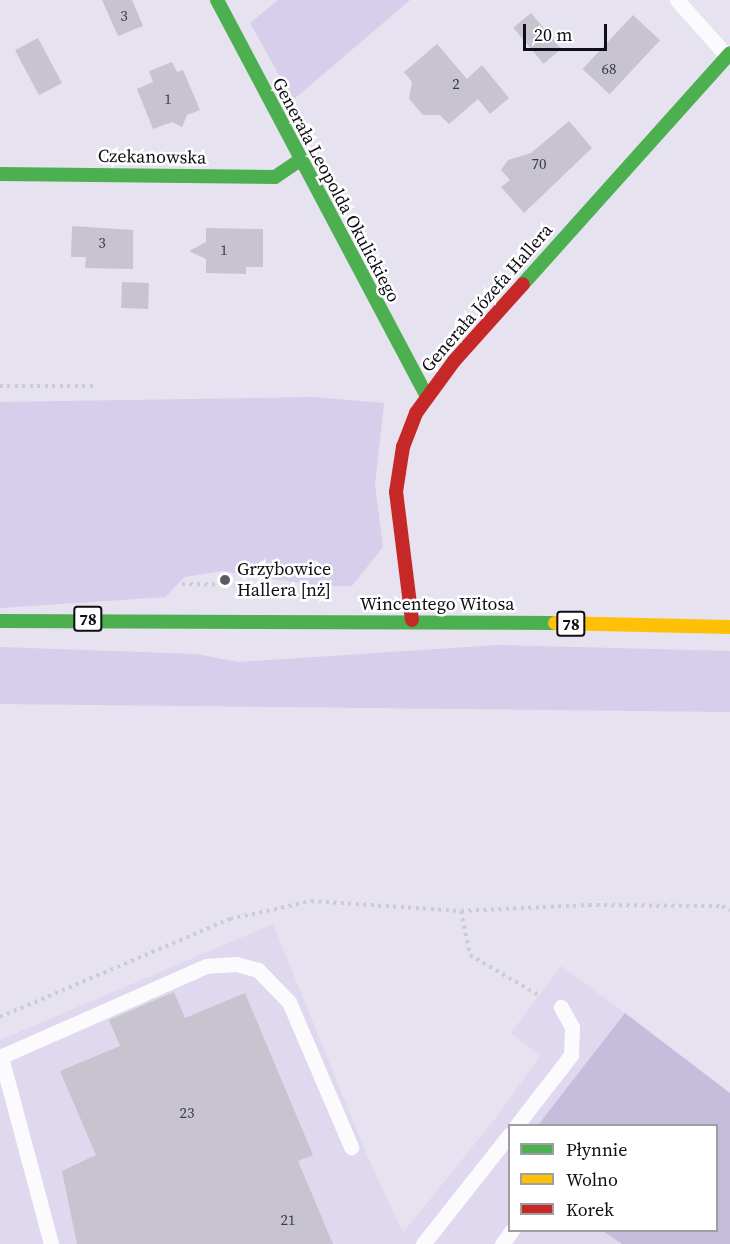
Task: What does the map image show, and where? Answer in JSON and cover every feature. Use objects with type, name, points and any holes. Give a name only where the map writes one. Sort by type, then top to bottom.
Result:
[{"type":"street","name":"Generała Leopolda Okulickiego","points":[[217,0],[300,161],[426,395]]},
{"type":"street","name":"Generała Józefa Hallera","points":[[412,621],[396,492],[407,433],[426,395],[728,55]]},
{"type":"street","name":"Czekanowska","points":[[0,174],[275,177],[300,161]]},
{"type":"street","name":"Wincentego Witosa","points":[[0,621],[412,621],[730,627]]},
{"type":"lane","points":[[678,0],[728,55]]},
{"type":"lane","points":[[51,1244],[0,1057],[206,966],[236,964],[258,970],[289,1002],[351,1147]]},
{"type":"lane","points":[[517,1124],[571,1055],[572,1027],[561,1007]]},
{"type":"lane","points":[[423,1244],[508,1137]]},
{"type":"path","points":[[0,386],[96,386]]},
{"type":"path","points":[[182,584],[255,585]]},
{"type":"path","points":[[0,1017],[230,919],[311,901],[461,911],[589,905],[722,906],[730,910]]},
{"type":"path","points":[[461,911],[470,956],[561,1007]]},
{"type":"shaded area","points":[[278,0],[410,0],[293,100],[250,23]]},
{"type":"shaded area","points":[[313,397],[384,403],[375,484],[383,547],[352,586],[321,586],[221,571],[185,577],[165,597],[0,608],[0,402]]},
{"type":"shaded area","points":[[499,645],[730,651],[730,712],[0,704],[0,647],[196,654],[238,662]]},
{"type":"shaded area","points":[[273,924],[367,1155],[403,1233],[498,1115],[540,1056],[511,1033],[561,966],[625,1013],[539,1124],[508,1124],[508,1232],[604,1232],[622,1244],[0,1244],[0,1040]]},
{"type":"shaded area","points":[[625,1013],[730,1093],[730,1244],[622,1244],[604,1232],[718,1232],[718,1124],[539,1124]]},
{"type":"building","points":[[102,0],[132,0],[143,26],[118,36]]},
{"type":"building","points":[[531,13],[561,49],[544,64],[513,28]]},
{"type":"building","points":[[633,15],[660,40],[610,94],[583,69]]},
{"type":"building","points":[[38,38],[62,83],[39,95],[15,50]]},
{"type":"building","points":[[437,44],[467,79],[482,65],[509,98],[490,114],[478,99],[449,124],[440,115],[423,115],[409,99],[412,82],[404,72]]},
{"type":"building","points":[[172,62],[177,72],[183,70],[200,110],[187,115],[182,127],[172,122],[153,129],[137,89],[153,82],[149,71]]},
{"type":"building","points":[[569,121],[592,148],[524,213],[501,187],[510,180],[501,170],[508,160],[531,153]]},
{"type":"building","points":[[72,226],[133,230],[133,269],[85,268],[86,257],[71,257]]},
{"type":"building","points":[[206,228],[263,229],[263,267],[246,267],[246,274],[206,273],[206,259],[189,251],[206,242]]},
{"type":"building","points":[[122,282],[149,283],[148,309],[121,308]]},
{"type":"building","points":[[174,992],[185,1018],[245,993],[313,1155],[298,1161],[333,1244],[77,1244],[62,1171],[96,1155],[60,1071],[120,1046],[109,1020]]},
{"type":"traffic: fast","points":[[217,0],[426,395]]},
{"type":"traffic: fast","points":[[523,284],[730,53]]},
{"type":"traffic: fast","points":[[0,174],[275,177],[299,161]]},
{"type":"traffic: fast","points":[[0,621],[555,623]]},
{"type":"traffic: slow","points":[[555,623],[730,627]]},
{"type":"traffic: jam","points":[[412,620],[396,492],[403,447],[416,413],[454,361],[523,284]]},
{"type":"place","name":"Grzybowice Hallera [nż]","points":[[225,580]]}]
